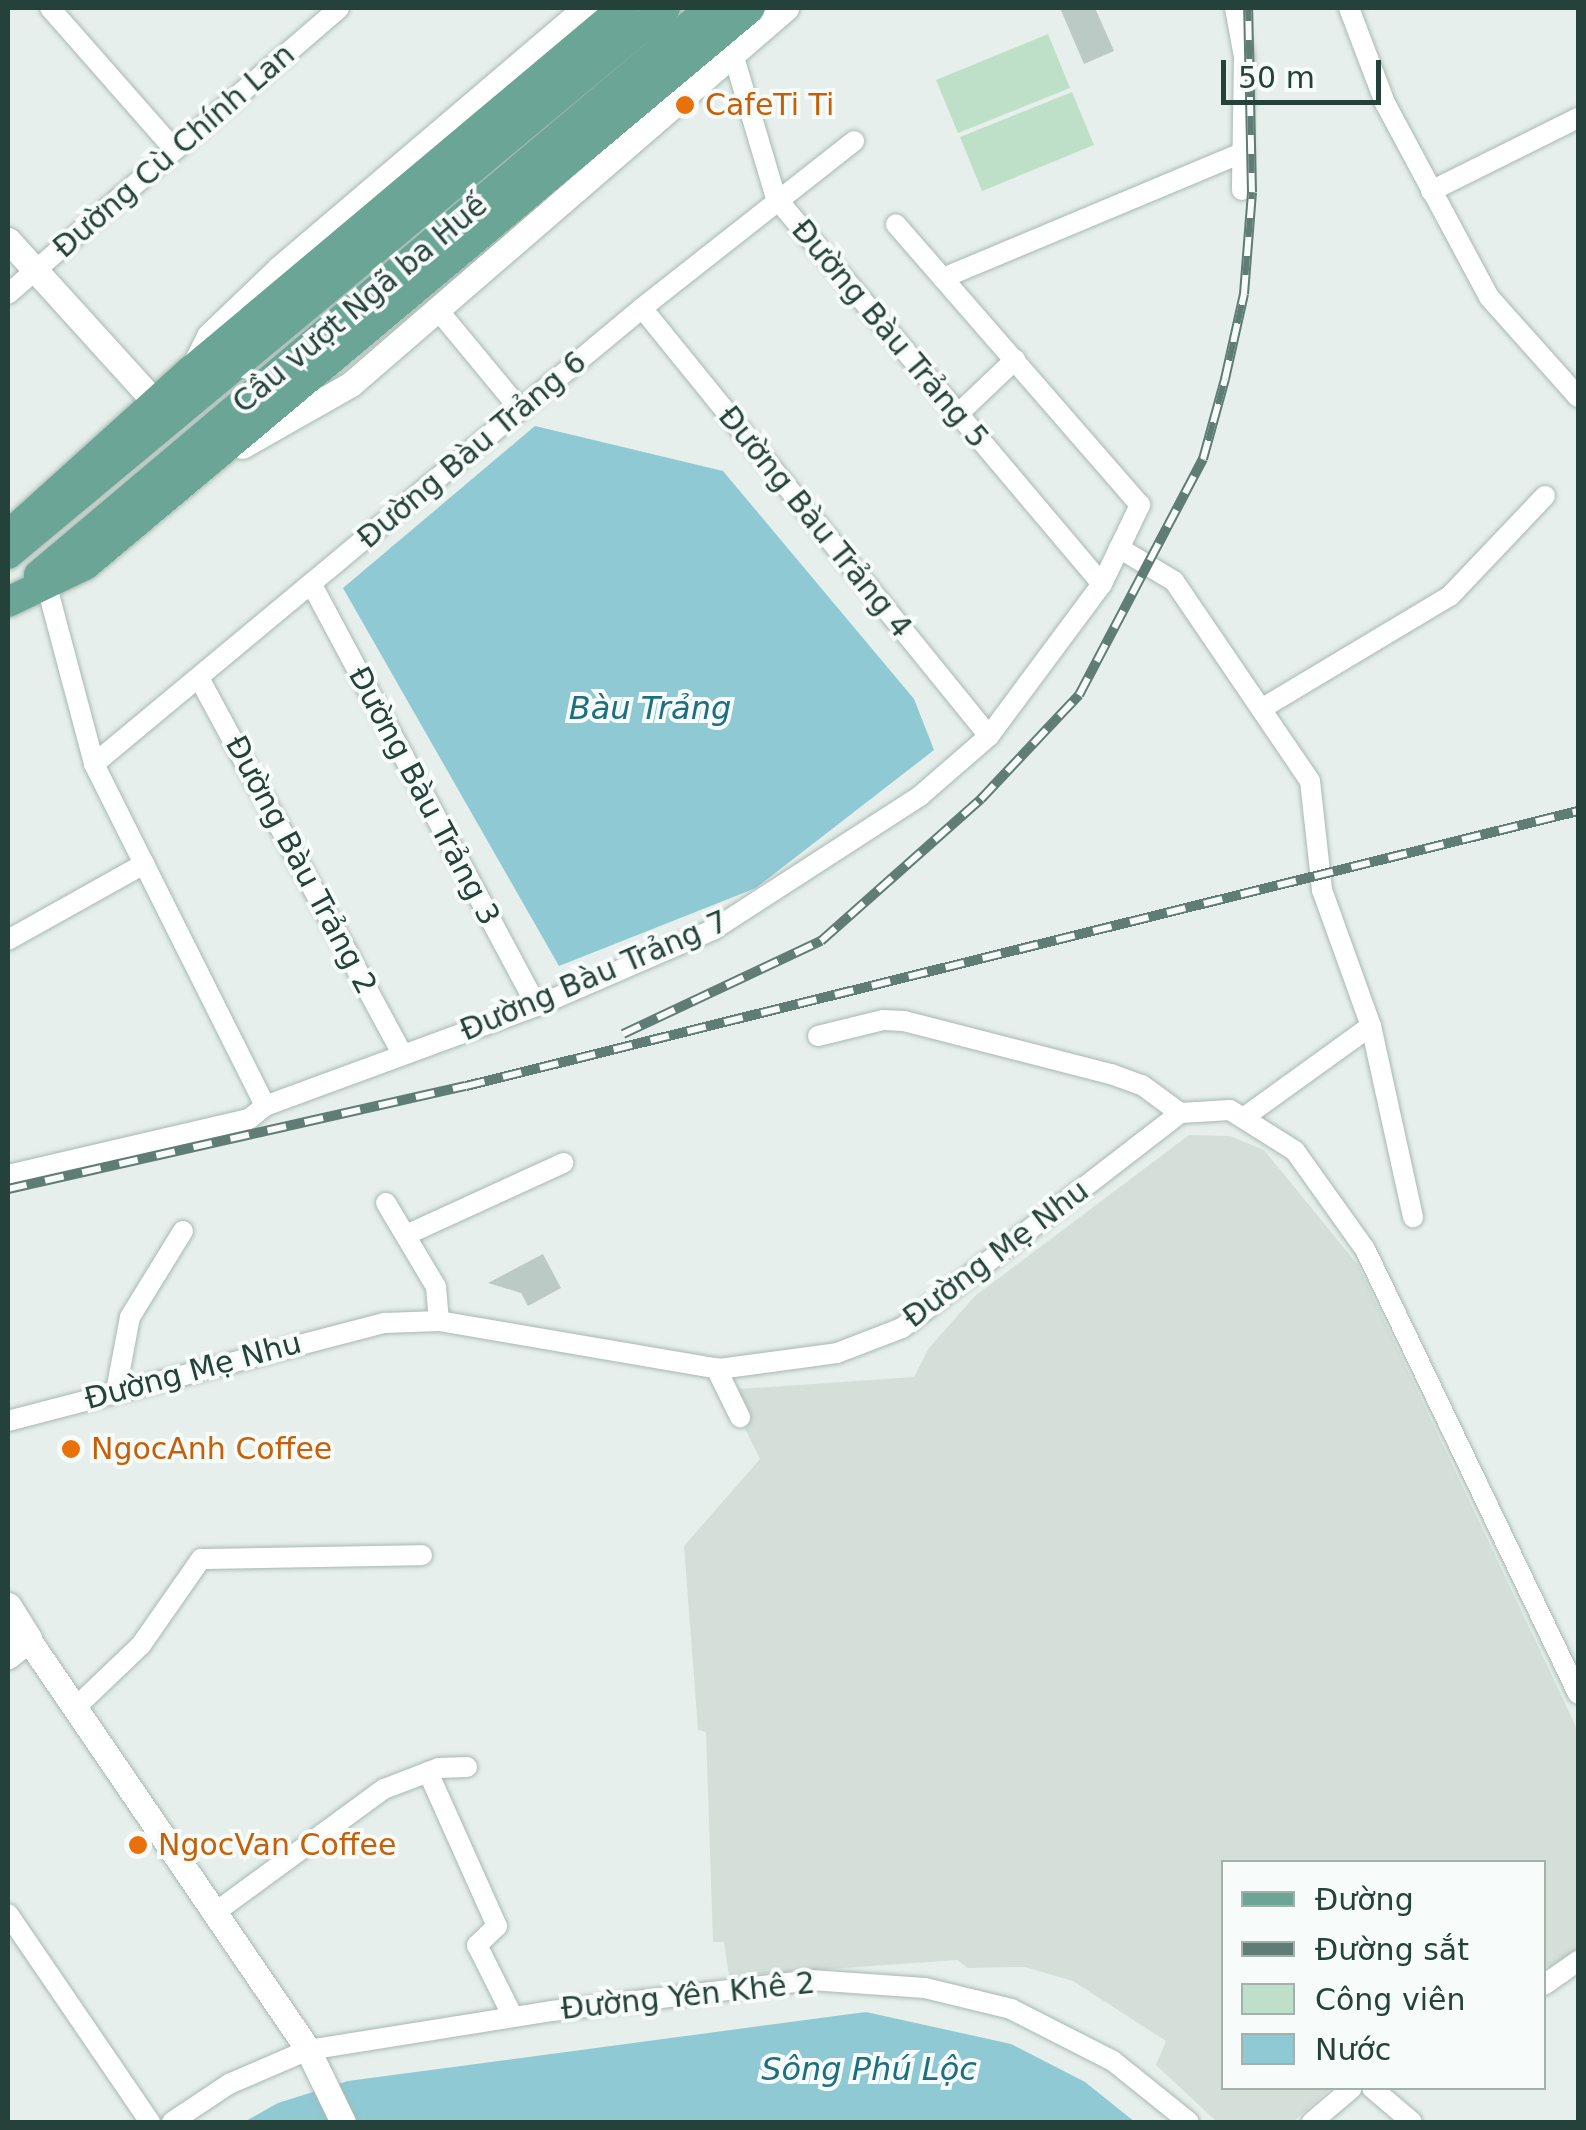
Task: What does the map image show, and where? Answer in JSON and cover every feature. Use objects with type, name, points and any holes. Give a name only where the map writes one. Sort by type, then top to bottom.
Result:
[{"type":"main road","name":"Cầu vượt Ngã ba Huế","points":[[8,536],[192,370],[623,8]]},
{"type":"main road","name":"Cầu vượt Ngã ba Huế","points":[[8,554],[48,526],[664,8]]},
{"type":"main road","name":"Cầu vượt Ngã ba Huế","points":[[9,601],[711,8]]},
{"type":"main road","name":"Cầu vượt Ngã ba Huế","points":[[9,601],[84,565],[750,8]]},
{"type":"main road","points":[[8,1607],[18,1647]]},
{"type":"street","points":[[50,8],[174,148]]},
{"type":"street","points":[[306,8],[321,24]]},
{"type":"street","name":"Đường Cù Chính Lan","points":[[8,294],[339,8]]},
{"type":"street","points":[[199,471],[351,384],[786,8]]},
{"type":"street","points":[[1235,8],[1244,58],[1242,190]]},
{"type":"street","points":[[1349,8],[1385,104],[1489,298],[1578,398]]},
{"type":"street","points":[[192,370],[209,336],[280,268],[567,13]]},
{"type":"street","name":"Đường Bàu Trảng 5","points":[[733,54],[776,198],[1102,584]]},
{"type":"street","points":[[1432,191],[1578,118]]},
{"type":"street","name":"Đường Bàu Trảng 6","points":[[94,764],[776,198],[854,142]]},
{"type":"street","points":[[943,278],[1244,152]]},
{"type":"street","points":[[896,224],[1015,360],[958,414]]},
{"type":"street","points":[[8,240],[155,402]]},
{"type":"street","name":"Đường Bàu Trảng 4","points":[[642,308],[988,736]]},
{"type":"street","points":[[438,310],[520,408]]},
{"type":"street","name":"Đường Bàu Trảng 7","points":[[8,1175],[249,1119],[264,1106],[536,1006],[713,930],[803,878],[920,796],[988,736],[1102,584],[1140,505],[1015,360]]},
{"type":"street","points":[[1262,709],[1450,596],[1545,496]]},
{"type":"street","points":[[1119,548],[1174,580],[1310,781],[1322,890],[1371,1026],[1413,1217]]},
{"type":"street","points":[[46,582],[94,764],[264,1106]]},
{"type":"street","name":"Đường Bàu Trảng 3","points":[[312,585],[536,1006]]},
{"type":"street","name":"Đường Bàu Trảng 2","points":[[199,678],[402,1053]]},
{"type":"street","points":[[8,940],[144,864]]},
{"type":"street","points":[[818,1036],[883,1020],[904,1021],[1111,1074],[1142,1086],[1180,1113],[1209,1106],[1246,1116],[1307,1164],[1365,1248],[1578,1694]]},
{"type":"street","points":[[1246,1116],[1371,1026]]},
{"type":"street","name":"Đường Mẹ Nhu","points":[[8,1421],[330,1334],[439,1321],[716,1368],[837,1354],[902,1328],[1180,1113]]},
{"type":"street","points":[[406,1236],[562,1163]]},
{"type":"street","points":[[386,1202],[436,1287],[439,1321]]},
{"type":"street","points":[[116,1391],[130,1317],[182,1231]]},
{"type":"street","points":[[716,1368],[740,1417]]},
{"type":"street","points":[[74,1709],[142,1645],[200,1558],[422,1555]]},
{"type":"street","points":[[18,1647],[74,1709],[308,2050],[343,2122]]},
{"type":"street","points":[[213,1914],[384,1790],[428,1772],[467,1768]]},
{"type":"street","points":[[428,1772],[497,1926],[477,1945],[513,2017]]},
{"type":"street","points":[[8,1914],[150,2122]]},
{"type":"street","points":[[1546,1985],[1578,1961]]},
{"type":"street","name":"Đường Yên Khê 2","points":[[172,2122],[230,2084],[308,2050],[513,2017],[810,1980],[925,1988],[1011,2009],[1113,2061],[1189,2122]]},
{"type":"street","points":[[1312,2122],[1350,2090]]},
{"type":"street","points":[[1374,2090],[1412,2122]]},
{"type":"shaded area","points":[[1189,1135],[1230,1136],[1264,1150],[1358,1265],[1578,1731],[1578,1948],[1561,1962],[1546,1967],[1546,1860],[1221,1860],[1221,2090],[1329,2090],[1293,2122],[1217,2122],[1156,2065],[1166,2041],[1073,1981],[1025,1967],[968,1968],[957,1960],[729,1976],[724,1942],[713,1942],[706,1732],[698,1730],[684,1546],[760,1459],[726,1390],[914,1377],[929,1348],[975,1296]]},
{"type":"green space","points":[[1048,34],[1070,88],[958,133],[936,80]]},
{"type":"green space","points":[[1072,92],[1094,145],[982,191],[960,137]]},
{"type":"water","name":"Bàu Trảng","points":[[535,426],[723,471],[914,699],[934,750],[756,888],[559,966],[343,588]]},
{"type":"water","name":"Sông Phú Lộc","points":[[866,2012],[1011,2044],[1085,2082],[1135,2122],[244,2122],[278,2103],[348,2081]]},
{"type":"building","points":[[1060,8],[1095,8],[1114,51],[1084,64]]},
{"type":"building","points":[[543,1254],[561,1288],[528,1306],[521,1293],[488,1283]]},
{"type":"railway","points":[[623,1034],[821,941],[981,799],[1079,695],[1203,459],[1225,379],[1244,294],[1252,192],[1248,8]]},
{"type":"railway","points":[[8,1189],[466,1086],[1578,811]]},
{"type":"place","name":"CafeTi Ti","points":[[685,105]]},
{"type":"place","name":"NgocAnh Coffee","points":[[71,1449]]},
{"type":"place","name":"NgocVan Coffee","points":[[138,1845]]}]
